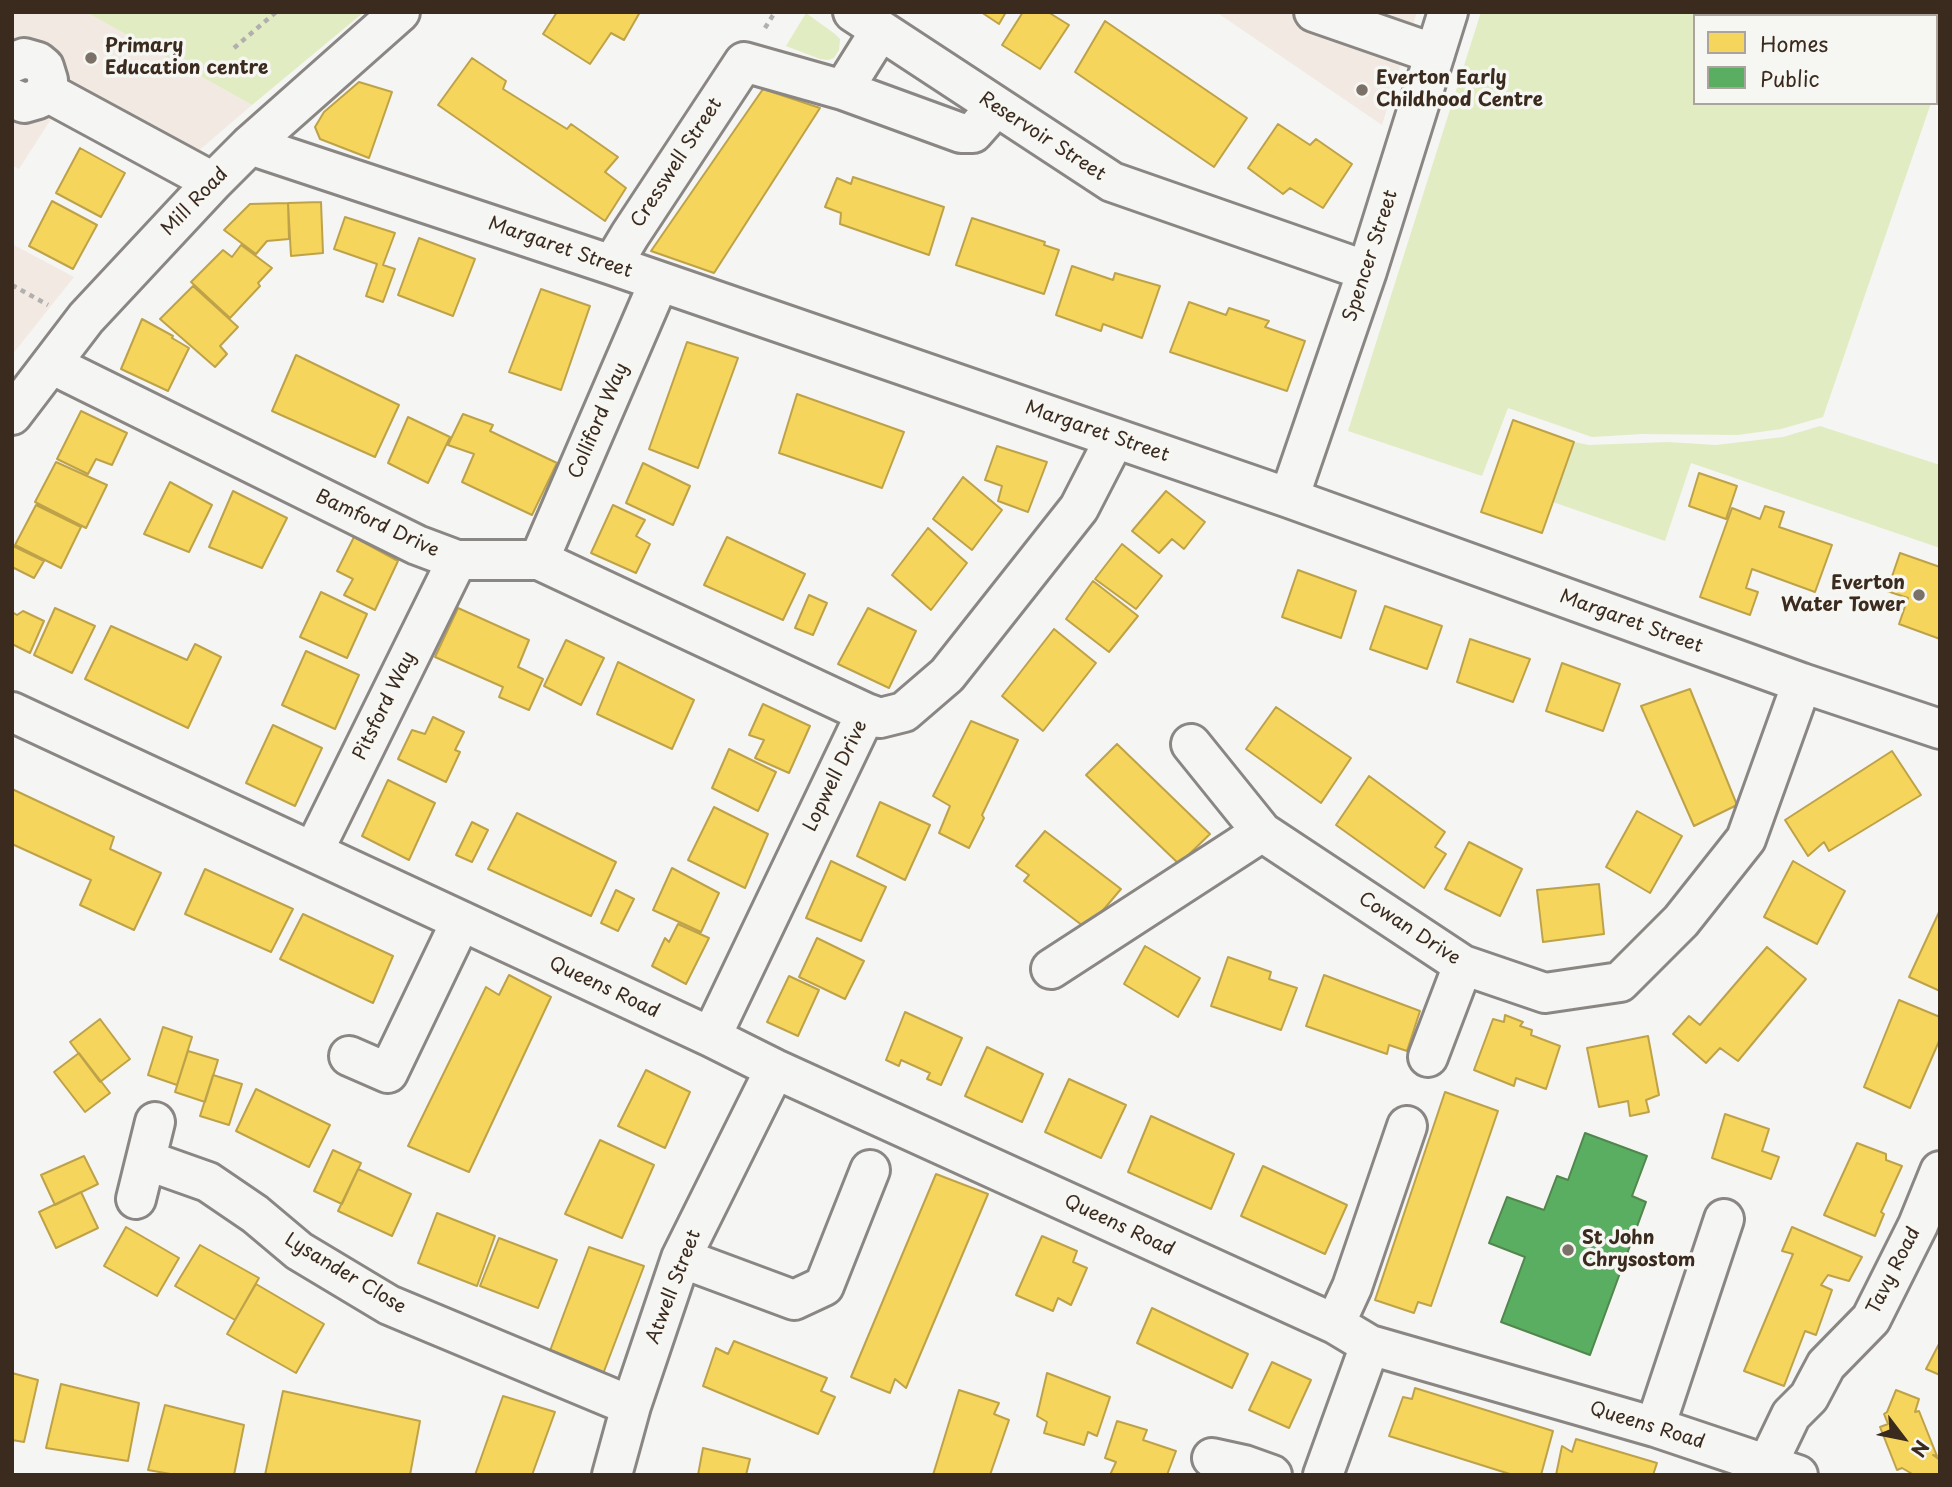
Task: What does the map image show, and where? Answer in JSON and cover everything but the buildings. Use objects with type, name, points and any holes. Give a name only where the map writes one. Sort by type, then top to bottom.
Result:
[{"type":"street","name":"Mill Road","points":[[12,415],[86,318],[212,182],[400,12]]},
{"type":"street","points":[[1314,12],[1385,24],[1435,54]]},
{"type":"street","name":"Spencer Street","points":[[1289,498],[1367,271],[1448,12]]},
{"type":"street","points":[[867,22],[842,90],[961,133],[973,133],[996,107]]},
{"type":"street","name":"Reservoir Street","points":[[867,22],[1112,182],[1367,271]]},
{"type":"street","points":[[12,63],[24,58],[38,62],[47,73],[29,95],[212,182]]},
{"type":"street","name":"Cresswell Street","points":[[621,250],[744,62],[842,90]]},
{"type":"street","name":"Margaret Street","points":[[250,145],[621,250],[659,282],[1289,498],[1802,683],[1940,729]]},
{"type":"street","name":"Colliford Way","points":[[539,560],[659,282]]},
{"type":"street","name":"Bamford Drive","points":[[51,364],[417,545],[457,560],[539,560],[866,713]]},
{"type":"street","name":"Lopwell Drive","points":[[712,1037],[866,713],[880,718],[904,712],[947,675],[1079,508],[1115,438]]},
{"type":"street","name":"Pitsford Way","points":[[313,852],[457,560]]},
{"type":"street","name":"Cowan Drive","points":[[1191,744],[1262,832],[1463,965],[1545,993],[1620,982],[1681,921],[1746,839],[1802,683]]},
{"type":"street","name":"Queens Road","points":[[12,712],[712,1037],[775,1069],[1335,1324],[1370,1345],[1656,1427],[1782,1470]]},
{"type":"street","points":[[1051,969],[1262,832]]},
{"type":"street","points":[[349,1056],[388,1073],[461,921]]},
{"type":"street","points":[[1428,1057],[1463,965]]},
{"type":"street","name":"Atwell Street","points":[[612,1475],[631,1406],[681,1258],[775,1069]]},
{"type":"street","points":[[136,1199],[155,1122]]},
{"type":"street","points":[[1335,1324],[1352,1287],[1407,1126]]},
{"type":"street","name":"Lysander Close","points":[[146,1160],[208,1182],[254,1214],[299,1251],[389,1305],[631,1406]]},
{"type":"street","points":[[681,1258],[793,1300],[824,1286],[870,1170]]},
{"type":"street","name":"Tavy Road","points":[[1782,1470],[1791,1415],[1809,1397],[1826,1366],[1871,1319],[1929,1231],[1940,1171]]},
{"type":"street","points":[[1656,1427],[1724,1219]]},
{"type":"street","points":[[1323,1475],[1370,1345]]},
{"type":"street","points":[[1212,1458],[1272,1475]]},
{"type":"path","points":[[234,48],[276,12]]},
{"type":"shaded area","name":"Primary Education centre","points":[[12,12],[86,12],[252,105],[167,178],[53,116],[19,169],[12,165]]},
{"type":"shaded area","name":"Everton Early Childhood Centre","points":[[1216,12],[1417,12],[1382,125]]},
{"type":"shaded area","points":[[12,244],[74,277],[12,355]]},
{"type":"green space","points":[[86,12],[364,12],[252,105]]},
{"type":"green space","points":[[1481,12],[1940,12],[1940,89],[1938,14],[1693,14],[1693,105],[1930,105],[1823,417],[1781,429],[1738,435],[1642,434],[1592,437],[1508,408],[1482,476],[1348,431]]},
{"type":"green space","points":[[806,13],[840,39],[839,50],[834,58],[820,59],[786,46]]},
{"type":"green space","points":[[1820,426],[1940,465],[1940,548],[1691,463],[1665,541],[1553,502],[1574,442],[1589,445],[1668,442],[1716,445],[1783,437]]},
{"type":"place","name":"Primary Education centre","points":[[91,58]]},
{"type":"place","name":"Everton Early Childhood Centre","points":[[1362,90]]},
{"type":"place","name":"Everton Water Tower","points":[[1919,595]]},
{"type":"place","name":"St John Chrysostom","points":[[1568,1250]]}]
